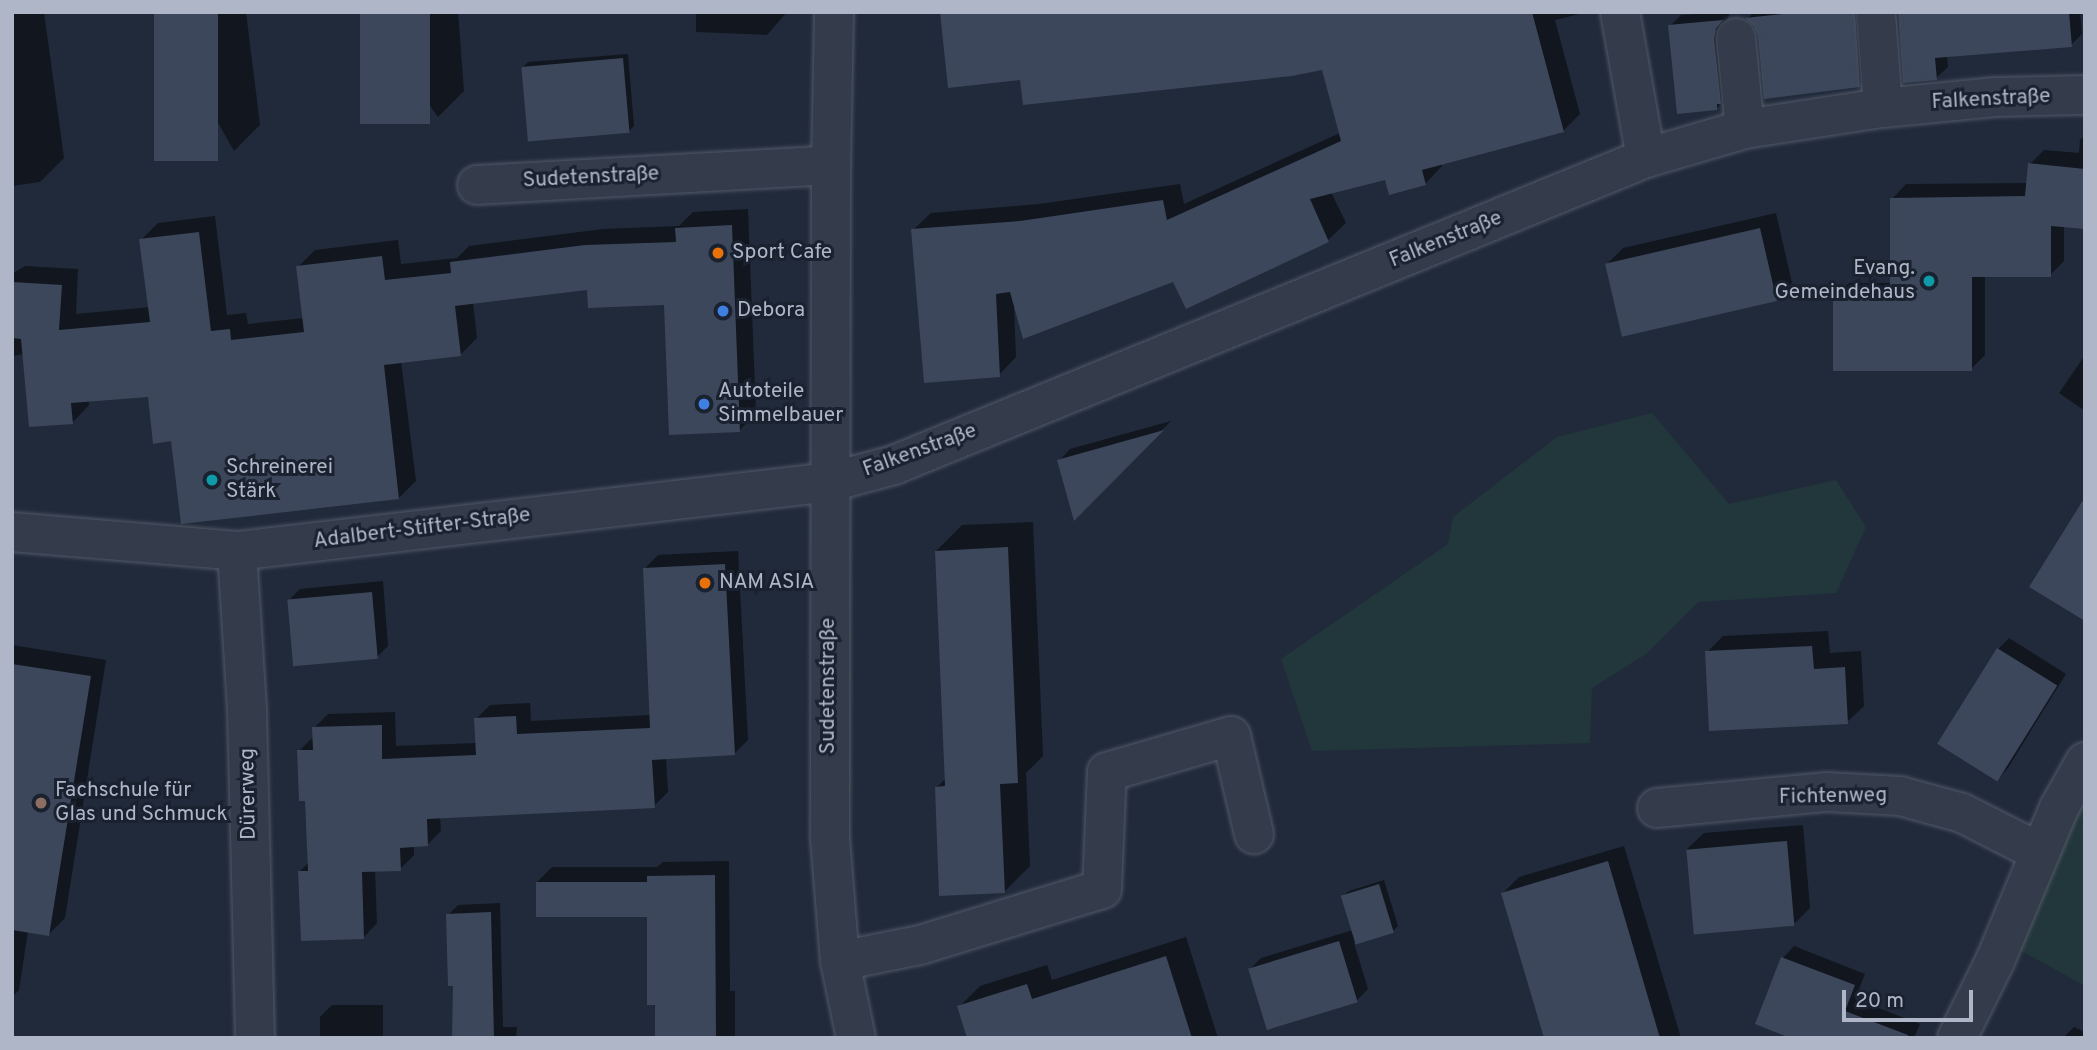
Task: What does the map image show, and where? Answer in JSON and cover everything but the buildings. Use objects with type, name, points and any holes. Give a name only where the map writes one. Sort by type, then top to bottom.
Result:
[{"type":"street","name":"Sudetenstraße","points":[[834,12],[831,165],[830,838],[840,961],[856,1038]]},
{"type":"street","points":[[1620,12],[1646,158]]},
{"type":"street","points":[[1876,14],[1883,107]]},
{"type":"street","points":[[1736,38],[1745,129]]},
{"type":"street","name":"Falkenstraße","points":[[831,482],[894,465],[1646,158],[1745,129],[1883,107],[1995,97],[2085,95]]},
{"type":"street","name":"Sudetenstraße","points":[[477,185],[831,165]]},
{"type":"street","name":"Adalbert-Stifter-Straße","points":[[12,533],[237,551],[831,482]]},
{"type":"street","name":"Dürerweg","points":[[237,551],[247,711],[255,1038]]},
{"type":"street","points":[[840,961],[920,945],[1102,889],[1107,772],[1231,736],[1254,834]]},
{"type":"street","points":[[1957,1038],[1995,961],[2039,852],[2085,762]]},
{"type":"street","name":"Fichtenweg","points":[[1657,808],[1827,792],[1900,796],[1962,813],[2039,852]]},
{"type":"green space","points":[[1652,413],[1729,504],[1836,480],[1866,527],[1836,593],[1698,602],[1646,654],[1592,688],[1590,743],[1312,751],[1281,659],[1448,544],[1453,517],[1557,437]]},
{"type":"green space","points":[[2085,788],[2085,986],[2016,948]]},
{"type":"place","name":"Sport Cafe","points":[[718,253]]},
{"type":"place","name":"Evang. Gemeindehaus","points":[[1929,281]]},
{"type":"place","name":"Debora","points":[[723,311]]},
{"type":"place","name":"Autoteile Simmelbauer","points":[[704,404]]},
{"type":"place","name":"Schreinerei Stärk","points":[[212,480]]},
{"type":"place","name":"NAM ASIA","points":[[705,583]]},
{"type":"place","name":"Fachschule für Glas und Schmuck","points":[[41,803]]}]
